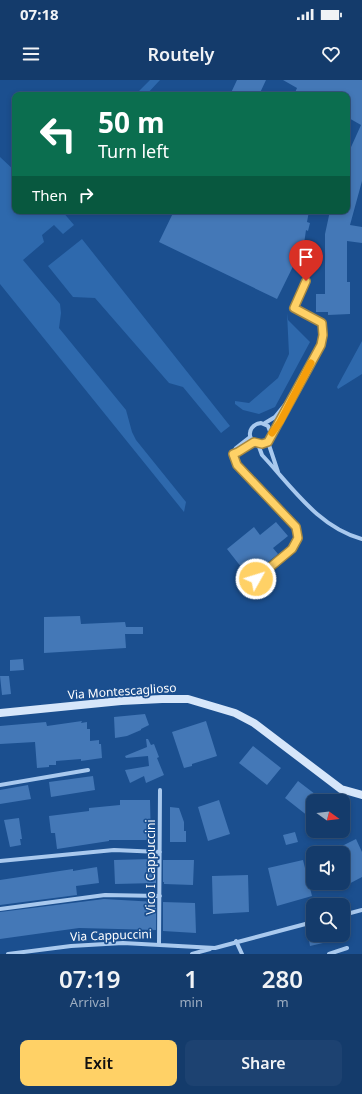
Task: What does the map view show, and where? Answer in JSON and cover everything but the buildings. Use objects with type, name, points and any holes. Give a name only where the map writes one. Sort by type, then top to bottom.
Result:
[{"type":"main road","name":"Via Montescaglioso","points":[[0,713],[120,701],[188,699],[235,713],[254,723],[341,789],[362,795]]},
{"type":"street","points":[[233,454],[256,443],[262,444],[268,442],[321,345],[323,335],[322,323],[294,308],[306,281]]},
{"type":"street","points":[[294,394],[275,417],[265,423],[257,423],[253,426],[250,431],[250,437],[256,443],[262,456],[319,517],[336,529],[362,539]]},
{"type":"street","points":[[265,423],[270,428],[272,434]]},
{"type":"street","points":[[250,437],[236,448],[233,454],[237,465],[296,527],[298,538],[292,549],[256,579]]},
{"type":"street","points":[[268,442],[279,474]]},
{"type":"street","points":[[0,785],[88,770]]},
{"type":"street","name":"Vico I Cappuccini","points":[[159,944],[160,790]]},
{"type":"street","points":[[0,861],[114,850],[160,852]]},
{"type":"street","points":[[0,909],[105,895],[160,896]]},
{"type":"street","points":[[350,913],[362,910]]},
{"type":"street","name":"Via Cappuccini","points":[[192,954],[236,941],[306,924]]},
{"type":"street","points":[[236,941],[242,954]]},
{"type":"street","name":"Via Cappuccini","points":[[8,954],[71,946],[123,943],[215,948]]},
{"type":"street","points":[[329,954],[347,948]]},
{"type":"shaded area","points":[[150,80],[160,80],[149,92],[138,92]]},
{"type":"shaded area","points":[[0,157],[12,168],[12,214],[65,214],[74,225],[63,234],[54,225],[42,235],[44,242],[23,260],[60,304],[61,313],[59,328],[126,410],[132,432],[136,440],[186,502],[184,512],[0,284]]},
{"type":"shaded area","points":[[82,239],[230,426],[221,433],[183,387],[169,383],[95,298],[73,297],[48,266]]},
{"type":"shaded area","points":[[287,313],[288,320],[310,342],[275,407],[259,414],[243,410],[235,404],[235,401],[249,403],[278,378],[289,354]]},
{"type":"shaded area","points":[[362,341],[362,374],[338,389],[337,387]]},
{"type":"slow traffic","points":[[272,433],[280,422],[311,363]]},
{"type":"route","points":[[256,579],[292,549],[298,538],[296,527],[237,465],[233,454],[254,442],[258,444],[268,442],[321,345],[323,335],[322,323],[294,308],[306,281]]}]
